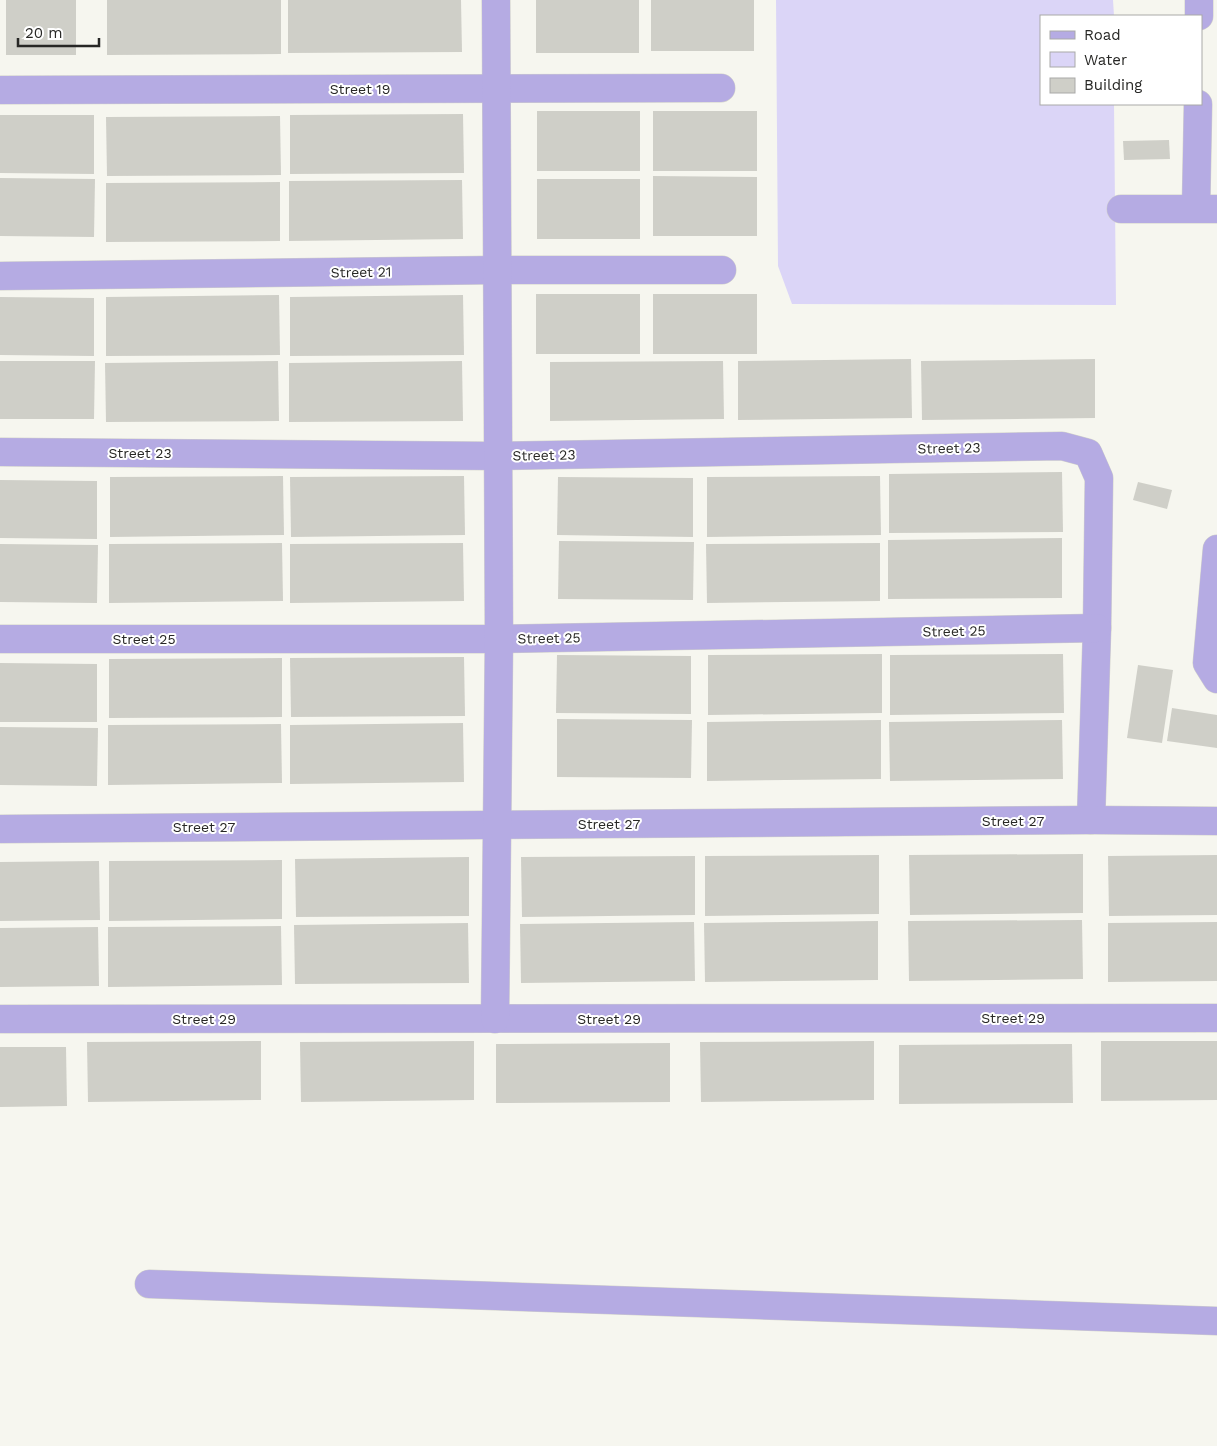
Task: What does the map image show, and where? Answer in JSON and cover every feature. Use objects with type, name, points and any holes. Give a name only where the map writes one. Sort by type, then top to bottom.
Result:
[{"type":"street","points":[[495,1019],[499,639],[496,0]]},
{"type":"street","points":[[1199,15],[1200,0]]},
{"type":"street","name":"Street 19","points":[[0,90],[721,88]]},
{"type":"street","points":[[1121,209],[1206,208],[1198,105]]},
{"type":"street","name":"Street 21","points":[[0,276],[497,270],[722,270]]},
{"type":"street","name":"Street 23","points":[[0,452],[498,456],[1062,446],[1088,453],[1099,478],[1097,628]]},
{"type":"street","points":[[1217,549],[1207,663],[1217,679]]},
{"type":"street","points":[[1091,820],[1097,628]]},
{"type":"street","name":"Street 25","points":[[0,639],[499,639],[1097,628]]},
{"type":"street","name":"Street 27","points":[[0,829],[1091,820],[1217,821]]},
{"type":"street","name":"Street 29","points":[[0,1019],[1217,1018]]},
{"type":"street","points":[[149,1284],[1217,1321]]},
{"type":"water","points":[[776,0],[1113,0],[1114,15],[1040,15],[1040,105],[1114,105],[1116,305],[792,304],[778,266]]},
{"type":"building","points":[[6,0],[76,0],[76,55],[6,55]]},
{"type":"building","points":[[107,0],[281,0],[281,54],[107,55]]},
{"type":"building","points":[[288,0],[461,0],[462,52],[288,53]]},
{"type":"building","points":[[536,0],[639,0],[639,53],[536,53]]},
{"type":"building","points":[[651,0],[754,0],[754,51],[651,51]]},
{"type":"building","points":[[537,111],[640,111],[640,171],[537,171]]},
{"type":"building","points":[[653,111],[757,111],[757,171],[653,171]]},
{"type":"building","points":[[463,114],[464,173],[290,174],[290,115]]},
{"type":"building","points":[[0,115],[94,115],[94,174],[0,173]]},
{"type":"building","points":[[280,116],[281,175],[107,176],[106,117]]},
{"type":"building","points":[[1169,140],[1170,159],[1124,160],[1123,141]]},
{"type":"building","points":[[653,176],[757,177],[757,236],[653,236]]},
{"type":"building","points":[[0,178],[95,179],[94,237],[0,236]]},
{"type":"building","points":[[537,179],[640,179],[640,239],[537,239]]},
{"type":"building","points":[[462,180],[463,239],[289,241],[289,181]]},
{"type":"building","points":[[280,182],[280,241],[106,242],[106,183]]},
{"type":"building","points":[[536,294],[640,294],[640,354],[536,354]]},
{"type":"building","points":[[653,294],[757,294],[757,354],[653,354]]},
{"type":"building","points":[[279,295],[280,355],[106,356],[106,297]]},
{"type":"building","points":[[463,295],[464,355],[290,356],[290,297]]},
{"type":"building","points":[[0,297],[94,298],[94,356],[0,355]]},
{"type":"building","points":[[911,359],[912,418],[738,420],[738,361]]},
{"type":"building","points":[[1095,359],[1095,418],[922,420],[921,361]]},
{"type":"building","points":[[0,361],[95,361],[94,419],[0,419]]},
{"type":"building","points":[[278,361],[279,421],[106,422],[105,363]]},
{"type":"building","points":[[462,361],[463,421],[289,422],[289,363]]},
{"type":"building","points":[[723,361],[724,419],[550,421],[550,362]]},
{"type":"building","points":[[1062,472],[1063,532],[889,533],[889,474]]},
{"type":"building","points":[[283,476],[284,535],[110,537],[110,477]]},
{"type":"building","points":[[464,476],[465,535],[291,537],[290,477]]},
{"type":"building","points":[[880,476],[881,535],[707,537],[707,477]]},
{"type":"building","points":[[558,477],[693,478],[693,537],[557,535]]},
{"type":"building","points":[[0,480],[97,481],[97,539],[0,538]]},
{"type":"building","points":[[1138,482],[1172,490],[1167,509],[1133,500]]},
{"type":"building","points":[[1062,538],[1062,598],[888,599],[888,540]]},
{"type":"building","points":[[559,541],[694,542],[693,600],[558,599]]},
{"type":"building","points":[[282,543],[283,601],[109,603],[109,544]]},
{"type":"building","points":[[463,543],[464,601],[290,603],[290,544]]},
{"type":"building","points":[[880,543],[880,601],[707,603],[706,544]]},
{"type":"building","points":[[0,544],[98,545],[97,603],[0,602]]},
{"type":"building","points":[[882,654],[882,713],[708,715],[708,655]]},
{"type":"building","points":[[1063,654],[1064,713],[890,715],[890,655]]},
{"type":"building","points":[[557,655],[691,656],[691,714],[556,713]]},
{"type":"building","points":[[464,657],[465,716],[291,717],[290,658]]},
{"type":"building","points":[[282,658],[282,717],[109,718],[109,659]]},
{"type":"building","points":[[0,663],[97,664],[97,722],[0,722]]},
{"type":"building","points":[[1138,665],[1173,670],[1162,743],[1127,738]]},
{"type":"building","points":[[1172,708],[1217,715],[1217,748],[1167,741]]},
{"type":"building","points":[[557,719],[692,720],[691,778],[557,777]]},
{"type":"building","points":[[881,720],[881,779],[707,781],[707,722]]},
{"type":"building","points":[[1062,720],[1063,779],[890,781],[889,722]]},
{"type":"building","points":[[463,723],[464,782],[290,784],[290,725]]},
{"type":"building","points":[[281,724],[282,783],[108,785],[108,725]]},
{"type":"building","points":[[0,727],[98,728],[97,786],[0,785]]},
{"type":"building","points":[[1083,854],[1083,913],[910,915],[909,855]]},
{"type":"building","points":[[879,855],[879,914],[705,916],[705,856]]},
{"type":"building","points":[[1217,855],[1217,915],[1109,916],[1108,856]]},
{"type":"building","points":[[695,856],[695,915],[522,917],[521,857]]},
{"type":"building","points":[[469,857],[469,916],[296,917],[295,859]]},
{"type":"building","points":[[282,860],[282,919],[109,921],[109,861]]},
{"type":"building","points":[[99,861],[100,920],[0,921],[0,862]]},
{"type":"building","points":[[1082,920],[1083,979],[909,981],[908,921]]},
{"type":"building","points":[[878,921],[878,980],[705,982],[704,923]]},
{"type":"building","points":[[694,922],[695,981],[521,983],[520,924]]},
{"type":"building","points":[[1217,922],[1217,981],[1108,982],[1108,923]]},
{"type":"building","points":[[468,923],[469,983],[295,984],[294,925]]},
{"type":"building","points":[[281,926],[282,985],[108,987],[108,927]]},
{"type":"building","points":[[98,927],[99,986],[0,987],[0,928]]},
{"type":"building","points":[[261,1041],[261,1100],[88,1102],[87,1042]]},
{"type":"building","points":[[474,1041],[474,1100],[301,1102],[300,1042]]},
{"type":"building","points":[[874,1041],[874,1100],[701,1102],[700,1042]]},
{"type":"building","points":[[1101,1041],[1217,1041],[1217,1100],[1101,1101]]},
{"type":"building","points":[[670,1043],[670,1102],[496,1103],[496,1044]]},
{"type":"building","points":[[1072,1044],[1073,1103],[899,1104],[899,1045]]},
{"type":"building","points":[[0,1047],[66,1047],[67,1106],[0,1107]]}]
